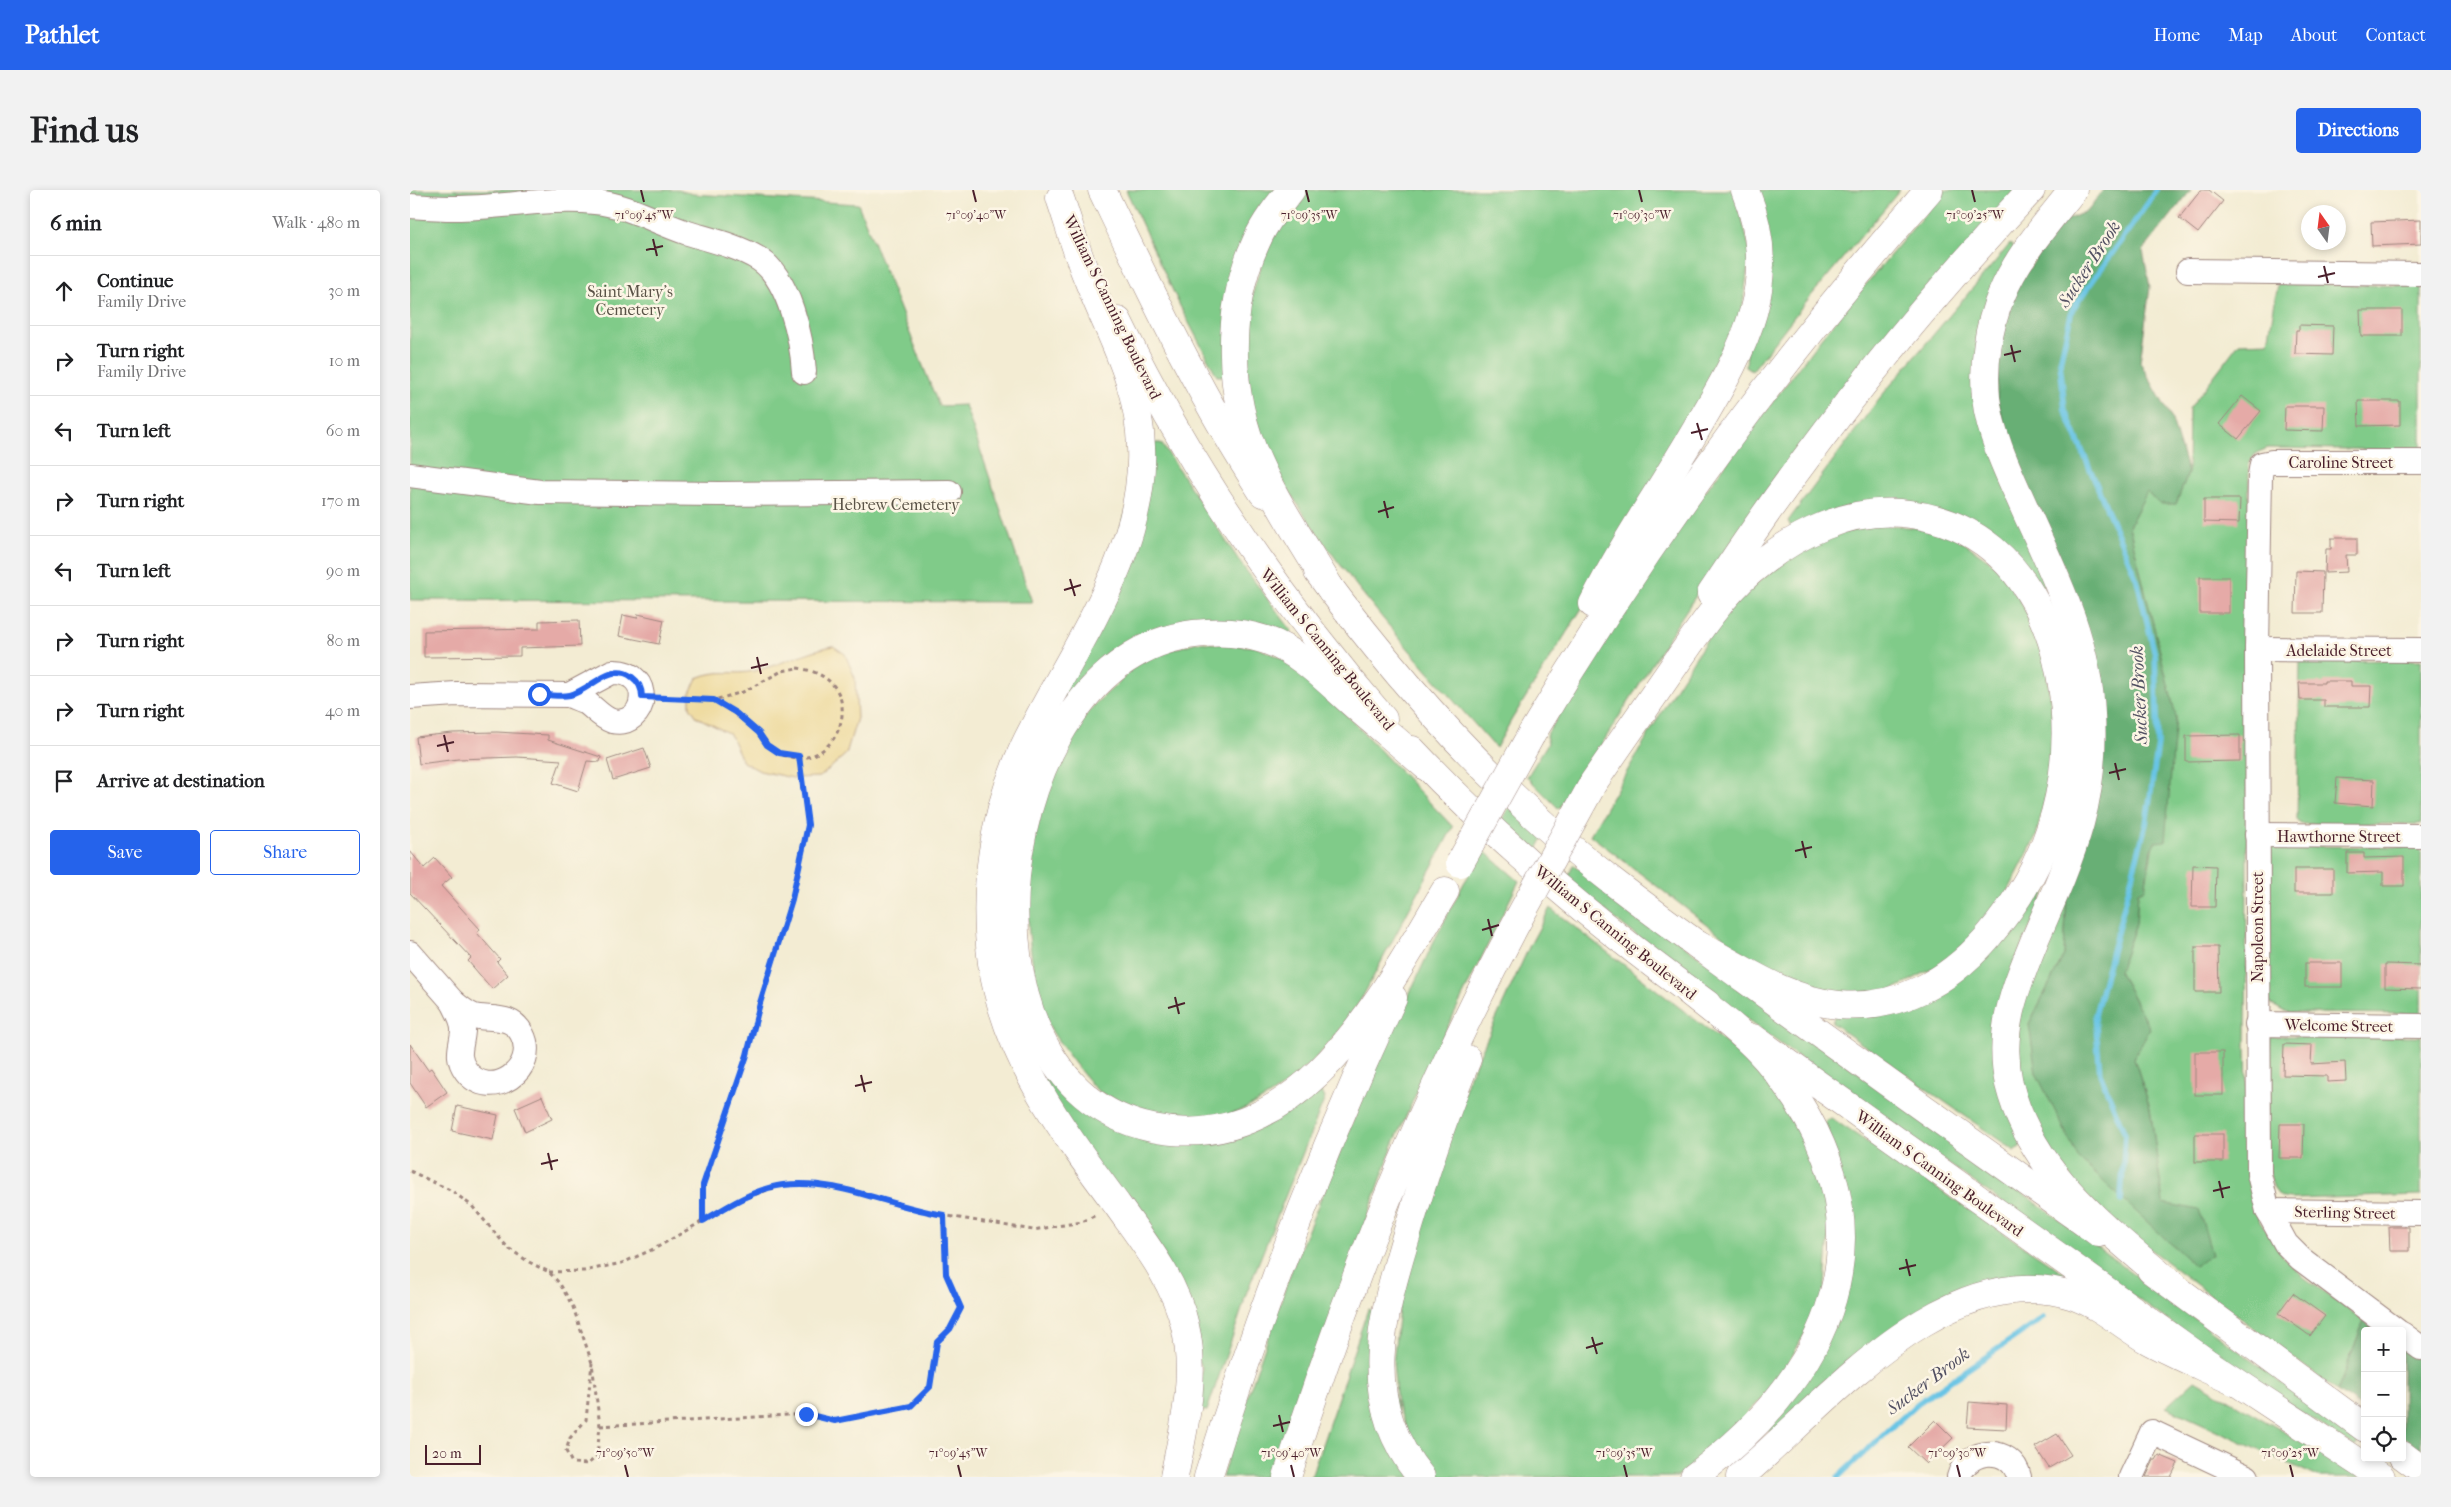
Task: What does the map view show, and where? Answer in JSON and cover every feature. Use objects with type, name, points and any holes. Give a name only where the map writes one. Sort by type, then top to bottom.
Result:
[{"type":"main road","points":[[1102,190],[1155,302],[1215,414],[1273,509],[1332,591],[1419,696],[1511,794],[1588,862],[1698,945],[2171,1284],[2361,1425]]},
{"type":"main road","points":[[1291,190],[1266,222],[1244,272],[1235,327],[1236,385],[1244,425],[1257,461],[1274,495],[1332,591]]},
{"type":"main road","points":[[1537,724],[1598,594],[1725,382],[1748,334],[1757,298],[1759,261],[1756,225],[1745,190]]},
{"type":"main road","points":[[1427,767],[1304,661],[1278,645],[1262,639],[1244,634],[1207,632],[1172,638],[1139,651],[1110,670],[1087,695],[1052,749],[1033,792],[1022,834],[1015,879],[1015,929],[1023,983],[1034,1021],[1052,1058],[1065,1075],[1093,1101],[1125,1119],[1147,1127],[1190,1132],[1227,1127],[1255,1117],[1306,1086],[1332,1060],[1399,968],[1445,891],[1537,724],[1616,599],[1732,432],[1815,324],[1929,190]]},
{"type":"main road","points":[[1287,1477],[1323,1366],[1396,1176],[1451,1051],[1515,924],[1592,786],[1683,636],[1800,468],[1882,360],[1971,256],[2031,190]]},
{"type":"main road","points":[[2073,190],[2010,276],[1994,316],[1987,357],[1986,400],[1992,424],[2008,470],[2076,629],[2088,677],[2092,727],[2089,778],[2080,824],[2012,998],[2005,1031],[2005,1062],[2012,1096],[2026,1130],[2056,1178],[2094,1218],[2171,1284]]},
{"type":"main road","points":[[1058,194],[1079,257],[1130,378],[1138,417],[1141,448],[1140,482],[1135,513],[1117,567],[1024,748],[1008,788],[998,822],[991,860],[988,896],[992,965],[999,995],[1017,1051],[1060,1127],[1117,1204],[1168,1279],[1185,1326],[1190,1352],[1190,1380],[1188,1407],[1174,1477]]},
{"type":"main road","name":"William S Canning Boulevard","points":[[1058,194],[1145,375],[1182,442],[1223,508],[1270,578],[1316,638],[1382,718],[1427,767],[1554,884],[1631,948],[1687,990],[2011,1225],[2235,1382],[2381,1477]]},
{"type":"main road","points":[[1592,786],[1694,638],[1729,592],[1751,571],[1775,553],[1819,528],[1856,516],[1878,512],[1923,515],[1946,522],[1987,543],[2020,576],[2032,596],[2050,637],[2061,682],[2065,728],[2063,774],[2052,823],[2030,876],[2004,917],[1976,950],[1946,975],[1913,994],[1878,1004],[1841,1005],[1824,1003],[1793,994],[1698,945]]},
{"type":"main road","points":[[1208,1477],[1247,1358],[1305,1200],[1359,1072],[1445,891]]},
{"type":"main road","points":[[1421,1477],[1401,1447],[1390,1423],[1380,1374],[1383,1320],[1430,1158],[1515,924]]},
{"type":"main road","points":[[1687,990],[1746,1039],[1766,1059],[1803,1108],[1829,1164],[1841,1227],[1842,1258],[1836,1290],[1826,1320],[1811,1351],[1793,1378],[1752,1428],[1694,1477]]},
{"type":"main road","points":[[1740,1477],[1900,1336],[1955,1306],[2004,1292],[2039,1290],[2075,1297],[2101,1310],[2162,1347],[2235,1382]]},
{"type":"main road","points":[[2406,1458],[2421,1469]]},
{"type":"street","points":[[410,206],[456,208],[594,202],[623,207],[682,231],[731,247],[759,259],[772,270],[783,290],[796,325],[802,348],[804,372]]},
{"type":"street","points":[[2188,271],[2421,274]]},
{"type":"street","name":"Caroline Street","points":[[2262,464],[2272,462],[2421,462]]},
{"type":"street","name":"Napoleon Street","points":[[2262,464],[2257,649],[2258,1157],[2262,1192],[2268,1211],[2286,1244],[2301,1259],[2392,1327]]},
{"type":"street","points":[[410,475],[540,492],[710,494],[949,492]]},
{"type":"street","name":"Adelaide Street","points":[[2257,649],[2421,650]]},
{"type":"street","points":[[410,697],[456,694],[569,695],[586,702],[603,717],[619,722],[634,716],[639,709],[642,697],[640,686],[635,679],[620,672],[605,676],[586,688],[569,695]]},
{"type":"street","name":"Hawthorne Street","points":[[2257,835],[2421,836]]},
{"type":"street","points":[[410,953],[453,1002]]},
{"type":"street","name":"Welcome Street","points":[[2257,1024],[2421,1026]]},
{"type":"street","name":"Sterling Street","points":[[2268,1211],[2421,1213]]},
{"type":"street","points":[[2406,1337],[2421,1348]]},
{"type":"street","points":[[2131,1477],[2152,1432],[2247,1477]]},
{"type":"street","points":[[1959,1477],[1966,1462],[1985,1453],[1995,1453],[2013,1463],[2020,1477]]},
{"type":"path","points":[[642,697],[714,700],[743,692],[782,671],[796,668],[812,670],[825,676],[836,687],[842,701],[843,716],[840,730],[832,742],[821,751],[808,756],[799,756],[779,753],[767,745],[759,733],[736,713],[714,700]]},
{"type":"path","points":[[703,1221],[703,1185],[747,1055],[760,1003],[792,899],[808,825],[799,756]]},
{"type":"path","points":[[410,1171],[452,1191],[472,1206],[508,1248],[549,1272],[560,1284],[573,1306],[592,1363],[600,1426],[596,1456],[588,1464],[572,1463],[566,1451],[570,1438],[586,1420],[592,1363]]},
{"type":"path","points":[[549,1272],[584,1272],[622,1263],[656,1248],[739,1200],[781,1185],[806,1184],[846,1189],[929,1213],[1033,1230],[1082,1222],[1117,1204]]},
{"type":"path","points":[[600,1426],[806,1414],[835,1421],[911,1406],[930,1387],[937,1342],[950,1329],[961,1308],[946,1274],[944,1215]]},
{"type":"green space","points":[[410,190],[678,190],[693,194],[858,204],[939,406],[965,405],[1032,602],[410,600]]},
{"type":"green space","points":[[1126,190],[1279,190],[1225,376],[1217,376],[1180,306]]},
{"type":"green space","points":[[1306,190],[1735,190],[1750,251],[1740,328],[1615,556],[1512,719],[1496,748],[1449,696],[1359,589],[1317,533],[1286,487],[1262,438],[1255,417],[1247,373],[1247,328],[1250,306],[1262,264],[1271,243],[1280,225]]},
{"type":"green space","points":[[1757,190],[1900,190],[1800,309],[1752,371],[1746,367]]},
{"type":"green space","points":[[1945,190],[2016,190],[1732,542],[1679,621],[1588,766],[1577,775],[1559,809],[1527,777],[1548,743],[1546,736],[1633,595],[1685,518],[1821,338]]},
{"type":"green space","points":[[2103,190],[2191,190],[2143,251],[2150,287],[2140,362],[2171,417],[2188,473],[2176,504],[2159,504],[2147,492],[2129,526],[2176,717],[2165,841],[2155,842],[2151,850],[2145,889],[2138,892],[2136,924],[2119,971],[2150,1029],[2134,1058],[2150,1108],[2163,1203],[2199,1210],[2212,1255],[2195,1266],[2079,1159],[2036,1073],[2029,1024],[2064,955],[2067,892],[2100,788],[2023,478],[1997,401],[1998,362],[2006,320],[2019,283],[2062,222],[2087,211]]},
{"type":"green space","points":[[2010,244],[2016,249],[2048,583],[2041,587],[1963,517],[1792,529],[1788,521],[1878,400]]},
{"type":"green space","points":[[2278,284],[2421,286],[2421,450],[2268,448],[2256,453],[2249,464],[2246,1049],[2249,1167],[2253,1202],[2260,1222],[2285,1259],[2305,1278],[2364,1321],[2337,1391],[2131,1235],[2081,1191],[2051,1151],[2030,1111],[2019,1075],[2018,1012],[2067,892],[2064,955],[2029,1024],[2163,1203],[2150,1108],[2134,1058],[2150,1029],[2119,971],[2136,924],[2138,892],[2145,889],[2176,717],[2129,526],[2147,491],[2176,504],[2188,473],[2189,409],[2239,343],[2268,342]]},
{"type":"green space","points":[[1161,443],[1242,565],[1292,631],[1286,637],[1191,624],[1165,629],[1138,641],[1062,713],[1055,709],[1151,444]]},
{"type":"green space","points":[[1867,523],[1947,531],[2004,571],[2044,645],[2056,749],[2036,837],[2003,901],[1951,959],[1892,990],[1836,995],[1796,984],[1757,962],[1756,959],[1752,959],[1590,835],[1675,689],[1717,624],[1737,599],[1793,554]]},
{"type":"green space","points":[[1197,642],[1256,647],[1301,667],[1453,827],[1363,996],[1327,1046],[1298,1075],[1264,1099],[1230,1114],[1198,1119],[1166,1116],[1135,1107],[1105,1095],[1093,1086],[1060,1044],[1048,1023],[1032,959],[1028,922],[1033,847],[1042,810],[1054,774],[1070,740],[1090,710],[1137,665],[1157,655]]},
{"type":"green space","points":[[2421,660],[2421,824],[2300,824],[2297,819],[2300,661]]},
{"type":"green space","points":[[1509,807],[1543,838],[1536,851],[1502,819]]},
{"type":"green space","points":[[2272,846],[2421,847],[2421,1014],[2295,1013],[2283,1011],[2269,1003],[2268,849]]},
{"type":"green space","points":[[1484,851],[1519,881],[1429,1065],[1393,1145],[1275,1477],[1222,1477],[1240,1418],[1293,1266],[1374,1070],[1433,943],[1464,883]]},
{"type":"green space","points":[[1574,865],[2361,1440],[2355,1447],[2259,1384],[2118,1285],[1769,1036],[1566,879]]},
{"type":"green space","points":[[2042,876],[2050,880],[2008,981],[2022,1145],[2015,1151],[1832,1023],[1835,1014],[1888,1012]]},
{"type":"green space","points":[[1550,908],[1740,1054],[1767,1081],[1789,1108],[1831,1206],[1824,1298],[1777,1384],[1696,1464],[1677,1477],[1439,1477],[1415,1447],[1397,1405],[1393,1363],[1399,1308],[1417,1249],[1427,1204],[1469,1078],[1530,945]]},
{"type":"green space","points":[[2273,1036],[2421,1036],[2421,1195],[2294,1199],[2284,1198],[2277,1193],[2272,1182],[2267,1143],[2270,1038]]},
{"type":"green space","points":[[1049,1069],[1151,1138],[1318,1090],[1322,1092],[1325,1098],[1244,1299],[1207,1411],[1200,1410],[1202,1367],[1040,1075]]},
{"type":"green space","points":[[1831,1118],[2067,1275],[2064,1283],[1988,1285],[1773,1436],[1767,1429],[1848,1287],[1853,1258],[1853,1226],[1825,1122]]},
{"type":"green space","points":[[1368,1309],[1376,1312],[1411,1477],[1311,1477]]},
{"type":"green space","points":[[2364,1321],[2372,1327],[2362,1327]]},
{"type":"green space","points":[[2361,1329],[2361,1407],[2337,1391]]},
{"type":"green space","points":[[2406,1352],[2421,1362],[2421,1449],[2406,1439]]},
{"type":"green space","points":[[2195,1380],[2362,1477],[2318,1477],[2166,1407]]},
{"type":"sand","points":[[833,646],[845,654],[855,678],[857,718],[846,754],[820,777],[793,778],[760,771],[743,762],[730,734],[697,717],[690,707],[690,693],[697,678],[713,673],[754,671]]},
{"type":"building","points":[[2201,190],[2209,190],[2223,201],[2198,233],[2179,218]]},
{"type":"building","points":[[2421,220],[2421,244],[2372,246],[2371,222]]},
{"type":"building","points":[[2360,310],[2402,310],[2402,336],[2361,336]]},
{"type":"building","points":[[2299,325],[2333,326],[2332,355],[2295,354],[2296,330],[2299,330]]},
{"type":"building","points":[[2242,396],[2261,411],[2238,439],[2219,424]]},
{"type":"building","points":[[2358,401],[2400,401],[2400,425],[2359,426]]},
{"type":"building","points":[[2285,406],[2324,406],[2323,431],[2284,430]]},
{"type":"building","points":[[2204,499],[2240,499],[2239,523],[2204,522]]},
{"type":"building","points":[[2331,538],[2357,538],[2357,555],[2346,555],[2347,572],[2325,573],[2326,549],[2331,549]]},
{"type":"building","points":[[2296,571],[2323,572],[2322,613],[2295,613]]},
{"type":"building","points":[[2200,577],[2229,577],[2229,613],[2200,613]]},
{"type":"building","points":[[638,614],[664,620],[659,644],[619,636],[623,615],[637,618]]},
{"type":"building","points":[[579,620],[580,646],[520,648],[520,656],[424,657],[424,631],[539,629],[539,621]]},
{"type":"building","points":[[2324,681],[2351,681],[2351,686],[2371,686],[2370,707],[2324,707],[2324,700],[2300,700],[2299,683],[2324,683]]},
{"type":"building","points":[[497,732],[548,735],[548,740],[601,757],[600,762],[587,761],[578,791],[553,783],[561,760],[517,757],[458,759],[419,764],[416,737],[452,733]]},
{"type":"building","points":[[2240,735],[2240,761],[2186,762],[2186,736]]},
{"type":"building","points":[[644,748],[651,768],[613,780],[607,760]]},
{"type":"building","points":[[2337,778],[2374,780],[2373,806],[2335,803]]},
{"type":"building","points":[[410,851],[424,868],[435,858],[452,877],[441,886],[480,929],[477,933],[500,959],[497,962],[508,975],[492,989],[468,961],[471,958],[410,893]]},
{"type":"building","points":[[2347,853],[2364,853],[2364,858],[2404,857],[2404,886],[2383,886],[2383,872],[2347,873]]},
{"type":"building","points":[[2193,865],[2216,866],[2215,907],[2192,907]]},
{"type":"building","points":[[2294,869],[2333,869],[2333,893],[2294,893]]},
{"type":"building","points":[[2195,947],[2218,947],[2219,992],[2195,992]]},
{"type":"building","points":[[2305,963],[2342,963],[2342,987],[2305,987]]},
{"type":"building","points":[[2385,964],[2421,965],[2421,989],[2385,988]]},
{"type":"building","points":[[410,1044],[428,1070],[431,1068],[447,1092],[426,1107],[410,1083]]},
{"type":"building","points":[[2284,1044],[2312,1045],[2311,1064],[2345,1062],[2346,1081],[2327,1082],[2327,1076],[2283,1075]]},
{"type":"building","points":[[2195,1052],[2223,1052],[2223,1095],[2195,1095]]},
{"type":"building","points":[[542,1096],[552,1119],[525,1132],[515,1108]]},
{"type":"building","points":[[457,1106],[498,1115],[493,1140],[452,1131]]},
{"type":"building","points":[[2280,1124],[2304,1124],[2303,1158],[2279,1158]]},
{"type":"building","points":[[2195,1134],[2223,1134],[2223,1162],[2195,1162]]},
{"type":"building","points":[[2389,1227],[2409,1227],[2409,1251],[2390,1251]]},
{"type":"building","points":[[2293,1293],[2325,1316],[2310,1336],[2278,1313]]},
{"type":"building","points":[[1969,1402],[2007,1405],[2006,1429],[1967,1427]]},
{"type":"building","points":[[1935,1420],[1953,1438],[1926,1464],[1908,1447]]},
{"type":"building","points":[[2057,1434],[2071,1455],[2049,1468],[2035,1447]]},
{"type":"building","points":[[2159,1455],[2178,1463],[2171,1477],[2146,1477],[2154,1460]]},
{"type":"waterway","name":"Sucker Brook","points":[[2121,1201],[2125,1134],[2100,1074],[2095,1015],[2146,824],[2158,744],[2155,655],[2137,580],[2065,410],[2060,362],[2072,310],[2157,190]]},
{"type":"waterway","name":"Sucker Brook","points":[[1838,1477],[1918,1403],[2043,1318]]},
{"type":"route","points":[[539,694],[569,695],[586,688],[612,672],[620,672],[628,674],[635,679],[640,686],[642,697],[697,701],[714,700],[736,713],[759,733],[767,745],[779,753],[793,757],[799,756],[806,798],[808,825],[792,899],[760,1003],[747,1055],[703,1185],[703,1221],[739,1200],[781,1185],[814,1184],[846,1189],[929,1213],[944,1215],[946,1274],[961,1308],[950,1329],[937,1342],[930,1387],[911,1406],[835,1421],[806,1414]]},
{"type":"park label","name":"Saint Mary's Cemetery","points":[[630,300]]},
{"type":"park label","name":"Hebrew Cemetery","points":[[896,504]]}]
